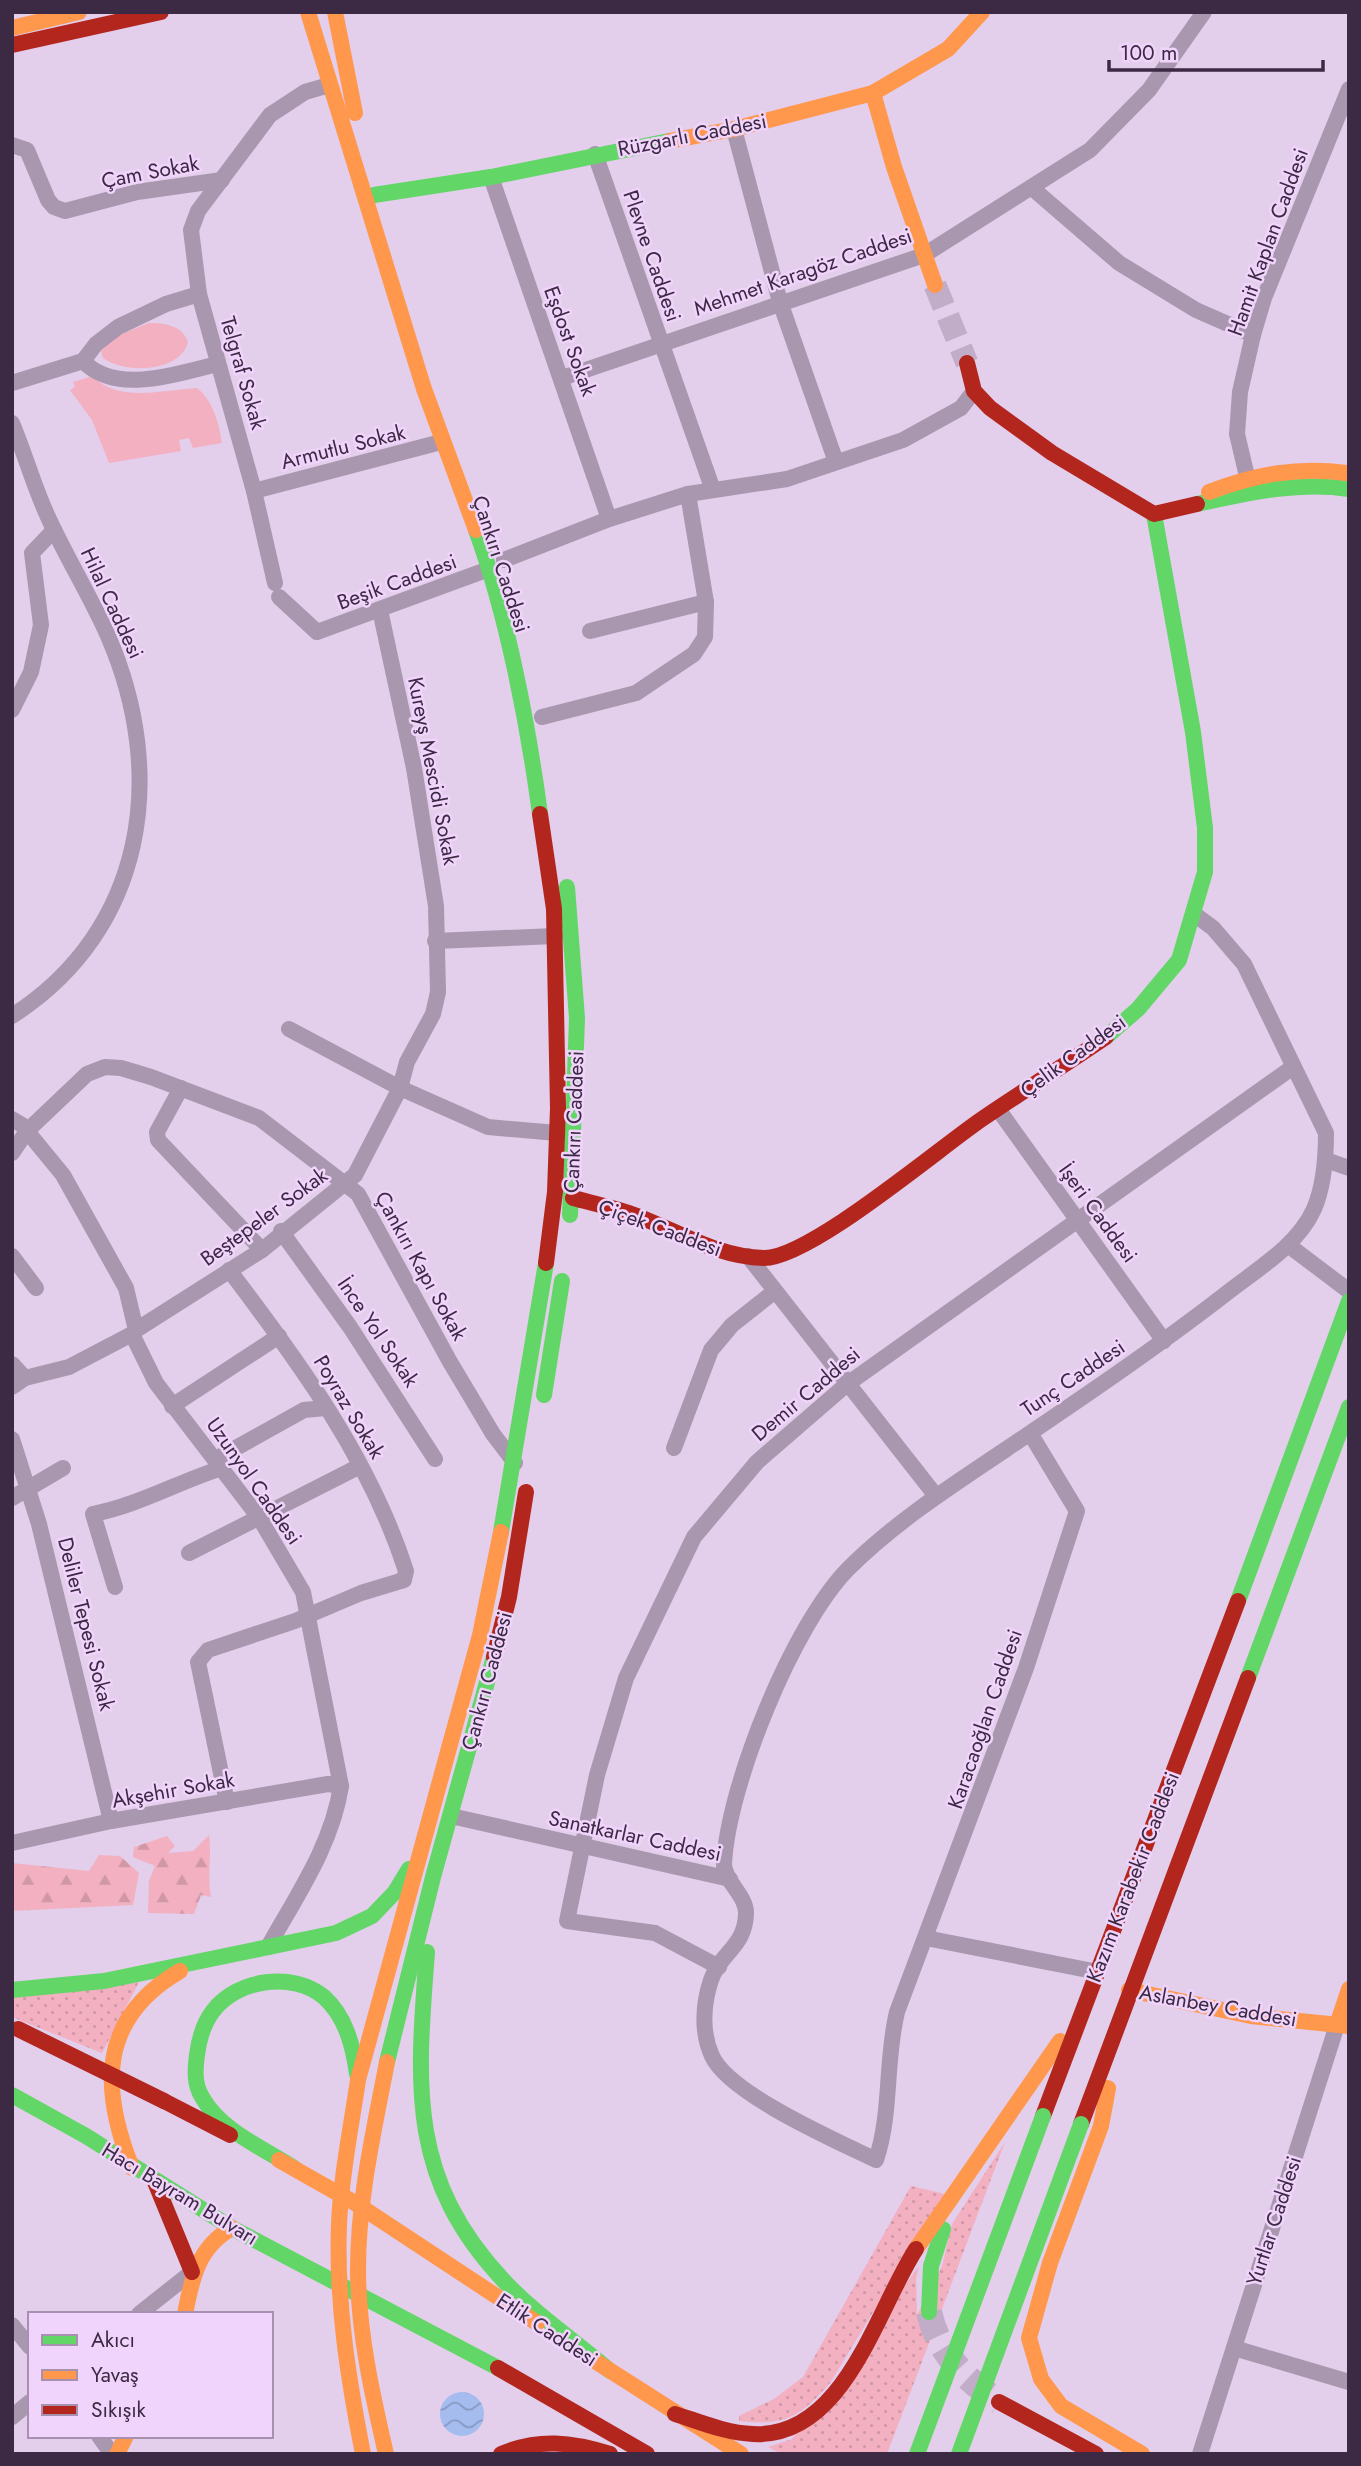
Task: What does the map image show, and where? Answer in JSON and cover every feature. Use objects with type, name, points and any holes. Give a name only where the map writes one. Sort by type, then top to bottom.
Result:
[{"type":"main road","points":[[12,28],[79,12]]},
{"type":"main road","points":[[12,46],[161,12]]},
{"type":"main road","name":"Çankırı Caddesi","points":[[308,12],[441,442],[489,569],[519,691],[534,768],[555,936],[555,1192],[542,1298],[515,1463],[480,1636],[358,2080],[339,2223],[339,2292],[346,2376],[363,2454]]},
{"type":"main road","name":"Çankırı Caddesi","points":[[335,12],[340,49],[374,195],[504,560],[524,634]]},
{"type":"main road","name":"Rüzgarlı Caddesi","points":[[374,195],[491,177],[595,154],[734,129],[873,93],[947,49],[982,12]]},
{"type":"main road","points":[[873,93],[894,167],[935,285]]},
{"type":"main road","points":[[967,363],[974,391],[990,408],[1052,453],[1154,514],[1305,486],[1335,485],[1349,489]]},
{"type":"main road","points":[[1154,514],[1247,477],[1312,469],[1349,474]]},
{"type":"main road","name":"Çelik Caddesi","points":[[748,1256],[779,1256],[817,1239],[998,1109],[1085,1051],[1138,1009],[1179,960],[1205,872],[1205,828],[1193,732],[1154,514]]},
{"type":"main road","name":"Çankırı Caddesi","points":[[530,659],[542,717],[574,931],[577,1035],[573,1198],[568,1236]]},
{"type":"main road","name":"Çiçek Caddesi","points":[[573,1198],[652,1221],[725,1254],[748,1256]]},
{"type":"main road","points":[[542,1406],[555,1344],[565,1262]]},
{"type":"main road","name":"Kazım Karabekir Caddesi","points":[[917,2454],[1079,2012],[1098,1972],[1349,1301]]},
{"type":"main road","name":"Kazım Karabekir Caddesi","points":[[959,2454],[1119,2028],[1129,1990],[1349,1407]]},
{"type":"main road","name":"Çankırı Caddesi","points":[[386,2454],[370,2383],[360,2311],[358,2243],[387,2062],[433,1877],[509,1597],[532,1458]]},
{"type":"main road","points":[[12,1990],[104,1981],[336,1933],[372,1916],[394,1892],[421,1848]]},
{"type":"main road","points":[[433,1877],[419,2099],[426,2150],[439,2190],[456,2225],[504,2282],[610,2371]]},
{"type":"main road","points":[[132,2168],[114,2119],[112,2059],[118,2035],[129,2013],[150,1990],[168,1976],[221,1955]]},
{"type":"main road","points":[[294,2168],[213,2114],[202,2099],[195,2082],[198,2042],[215,2008],[250,1986],[286,1980],[302,1984],[319,1993],[335,2008],[354,2051],[358,2080]]},
{"type":"main road","name":"Yurtlar Caddesi","points":[[1343,2025],[1349,1989]]},
{"type":"main road","name":"Aslanbey Caddesi","points":[[1129,1990],[1251,2016],[1343,2025]]},
{"type":"main road","points":[[675,2414],[737,2433],[760,2435],[795,2428],[827,2408],[905,2267],[1079,2012]]},
{"type":"main road","points":[[15,2028],[294,2168]]},
{"type":"main road","points":[[1119,2028],[1101,2126],[1050,2263],[1029,2338],[1041,2379],[1061,2406],[1142,2454]]},
{"type":"main road","name":"Hacı Bayram Bulvarı","points":[[12,2095],[86,2136],[132,2168],[232,2228],[485,2361],[647,2454]]},
{"type":"main road","points":[[929,2312],[929,2277],[938,2241],[983,2153]]},
{"type":"main road","name":"Etlik Caddesi","points":[[294,2168],[355,2203],[675,2414],[741,2454]]},
{"type":"main road","points":[[155,2182],[192,2272]]},
{"type":"main road","points":[[185,2312],[192,2272],[215,2238],[232,2228]]},
{"type":"main road","points":[[999,2402],[1096,2454]]},
{"type":"main road","points":[[114,2454],[125,2438]]},
{"type":"main road","points":[[501,2454],[544,2440],[579,2444],[610,2454]]},
{"type":"street","name":"Mehmet Karagöz Caddesi","points":[[562,378],[924,255],[1090,150],[1149,90],[1204,12]]},
{"type":"street","name":"Çam Sokak","points":[[20,148],[48,200],[54,207],[65,211],[137,192],[222,180],[270,115],[306,92],[329,85]]},
{"type":"street","name":"Hamit Kaplan Caddesi","points":[[1252,494],[1237,434],[1240,392],[1253,335],[1264,298],[1349,89]]},
{"type":"street","points":[[734,129],[780,302],[836,462]]},
{"type":"street","name":"Plevne Caddesi","points":[[595,154],[713,490]]},
{"type":"street","name":"Eşdost Sokak","points":[[491,177],[609,519]]},
{"type":"street","name":"Telgraf Sokak","points":[[222,180],[198,211],[191,230],[199,294],[254,491],[277,590],[317,632]]},
{"type":"street","points":[[1032,188],[1119,263],[1196,310],[1253,335]]},
{"type":"street","points":[[12,383],[83,361],[96,344],[118,327],[166,304],[199,294]]},
{"type":"street","points":[[83,361],[100,374],[132,379],[218,365]]},
{"type":"street","points":[[504,560],[609,519],[688,494],[787,480],[903,440],[961,408],[974,391]]},
{"type":"street","name":"Hilal Caddesi","points":[[12,423],[54,530],[108,636],[122,674],[131,709],[141,784],[140,812],[130,862],[121,889],[94,935],[50,989],[12,1016]]},
{"type":"street","name":"Armutlu Sokak","points":[[254,491],[441,442]]},
{"type":"street","points":[[542,717],[636,693],[694,654],[705,637],[706,603],[688,494]]},
{"type":"street","points":[[12,710],[31,673],[41,625],[32,553],[54,530]]},
{"type":"street","name":"Beşik Caddesi","points":[[317,632],[489,569]]},
{"type":"street","points":[[590,631],[706,603]]},
{"type":"street","name":"Kureyş Mescidi Sokak","points":[[380,610],[414,768],[436,906],[437,1004],[407,1062],[400,1088]]},
{"type":"street","name":"Tunç Caddesi","points":[[730,1879],[724,1868],[733,1810],[770,1698],[813,1614],[848,1569],[936,1496],[1164,1341],[1287,1245],[1314,1210],[1326,1160],[1326,1133],[1244,964],[1222,937],[1194,914]]},
{"type":"street","points":[[435,941],[555,936]]},
{"type":"street","points":[[289,1029],[400,1088],[488,1127],[557,1133]]},
{"type":"street","name":"Demir Caddesi","points":[[719,1967],[655,1933],[567,1921],[597,1775],[626,1678],[694,1538],[757,1462],[846,1385],[1076,1218],[1293,1066]]},
{"type":"street","points":[[12,1153],[27,1131],[87,1074],[105,1067],[121,1068],[259,1118],[346,1182]]},
{"type":"street","points":[[181,1088],[157,1132],[158,1140],[262,1250]]},
{"type":"street","name":"Çankırı Kapı Sokak","points":[[400,1088],[355,1175],[346,1182],[358,1194],[493,1434],[515,1463]]},
{"type":"street","name":"İşeri Caddesi","points":[[998,1109],[1164,1341]]},
{"type":"street","name":"Uzunyol Caddesi","points":[[12,1119],[27,1131],[63,1175],[126,1288],[134,1332],[156,1383],[260,1519],[303,1592],[341,1786],[337,1814],[318,1859],[268,1947]]},
{"type":"street","points":[[1326,1160],[1349,1168]]},
{"type":"street","name":"Beştepeler Sokak","points":[[19,1383],[69,1367],[134,1332],[262,1250],[281,1231],[346,1182]]},
{"type":"street","name":"İnce Yol Sokak","points":[[281,1231],[357,1338],[435,1459]]},
{"type":"street","points":[[1287,1245],[1349,1291]]},
{"type":"street","points":[[12,1256],[36,1288]]},
{"type":"street","points":[[748,1256],[846,1385],[936,1496]]},
{"type":"street","name":"Poyraz Sokak","points":[[229,1270],[309,1378],[360,1466],[402,1556],[406,1571],[404,1580],[307,1613]]},
{"type":"street","points":[[674,1448],[711,1350],[732,1325],[775,1291]]},
{"type":"street","points":[[172,1406],[279,1336]]},
{"type":"street","points":[[12,1364],[19,1383]]},
{"type":"street","points":[[115,1587],[93,1514],[158,1495],[219,1464],[304,1410],[326,1408]]},
{"type":"street","name":"Karacaoğlan Caddesi","points":[[926,1938],[1022,1679],[1077,1511],[1030,1433]]},
{"type":"street","name":"Deliler Tepesi Sokak","points":[[12,1439],[39,1524],[111,1821]]},
{"type":"street","points":[[189,1553],[360,1466]]},
{"type":"street","points":[[12,1498],[63,1468]]},
{"type":"street","points":[[227,1802],[198,1662],[208,1650],[295,1621],[307,1613]]},
{"type":"street","name":"Akşehir Sokak","points":[[12,1843],[111,1821],[328,1784],[341,1786]]},
{"type":"street","name":"Sanatkarlar Caddesi","points":[[451,1816],[730,1879],[747,1909],[743,1936],[712,1977],[703,2019],[712,2056],[728,2078],[803,2125],[876,2160],[887,2118],[892,2035],[897,2012],[926,1938]]},
{"type":"street","points":[[926,1938],[1098,1972]]},
{"type":"street","name":"Yurtlar Caddesi","points":[[1200,2454],[1343,2025]]},
{"type":"street","points":[[142,2312],[192,2272]]},
{"type":"street","points":[[12,2325],[28,2345]]},
{"type":"street","points":[[1234,2347],[1349,2382]]},
{"type":"street","points":[[12,2417],[28,2404]]},
{"type":"street","points":[[101,2438],[114,2454]]},
{"type":"green space","points":[[149,323],[166,325],[181,332],[188,342],[183,352],[174,360],[150,368],[124,367],[103,358],[101,351],[114,337]]},
{"type":"green space","points":[[93,376],[114,390],[128,392],[197,388],[211,406],[222,443],[193,448],[189,438],[179,440],[181,451],[109,463],[92,420],[70,390],[75,387],[73,382]]},
{"type":"green space","points":[[209,1835],[211,1897],[201,1895],[194,1914],[148,1913],[149,1881],[155,1866],[133,1857],[134,1847],[167,1836],[175,1846],[168,1853],[193,1851]]},
{"type":"green space","points":[[99,1855],[120,1856],[139,1873],[133,1905],[12,1911],[12,1863],[89,1871]]},
{"type":"green space","points":[[139,1982],[102,2053],[12,2017],[12,1998]]},
{"type":"green space","points":[[1005,2142],[887,2454],[782,2454],[768,2447],[792,2439],[919,2266],[916,2279],[917,2315],[942,2266],[952,2224]]},
{"type":"green space","points":[[911,2186],[945,2194],[830,2383],[810,2404],[790,2417],[768,2422],[739,2421],[739,2416],[774,2399],[803,2377]]},
{"type":"water","points":[[462,2392],[477,2399],[484,2414],[477,2429],[462,2436],[447,2429],[440,2414],[447,2399]]},
{"type":"tunnel","points":[[935,285],[967,363]]},
{"type":"tunnel","points":[[929,2312],[939,2340],[955,2364],[999,2402]]},
{"type":"traffic: fast","points":[[374,195],[491,177],[669,141]]},
{"type":"traffic: fast","points":[[1197,504],[1292,487],[1349,489]]},
{"type":"traffic: fast","points":[[1106,1037],[1138,1009],[1179,960],[1205,872],[1205,828],[1193,732],[1154,514]]},
{"type":"traffic: fast","points":[[476,530],[507,633],[540,814]]},
{"type":"traffic: fast","points":[[567,887],[577,1018],[570,1215]]},
{"type":"traffic: fast","points":[[501,1532],[546,1263]]},
{"type":"traffic: fast","points":[[544,1395],[562,1281]]},
{"type":"traffic: fast","points":[[1238,1601],[1349,1301]]},
{"type":"traffic: fast","points":[[1248,1678],[1349,1407]]},
{"type":"traffic: fast","points":[[387,2062],[433,1877],[494,1657]]},
{"type":"traffic: fast","points":[[12,1990],[104,1981],[336,1933],[372,1916],[395,1892],[409,1869]]},
{"type":"traffic: fast","points":[[427,1952],[421,2087],[425,2127],[434,2166],[450,2205],[472,2243],[504,2281],[542,2317],[610,2371]]},
{"type":"traffic: fast","points":[[294,2168],[231,2129],[210,2109],[199,2092],[196,2061],[200,2037],[213,2011],[223,2000],[236,1992],[266,1982],[297,1984],[311,1989],[332,2005],[343,2023],[351,2043],[357,2074]]},
{"type":"traffic: fast","points":[[12,2095],[86,2136],[232,2228],[498,2368]]},
{"type":"traffic: fast","points":[[917,2454],[1043,2116]]},
{"type":"traffic: fast","points":[[959,2454],[1081,2124]]},
{"type":"traffic: fast","points":[[929,2312],[931,2266],[943,2229]]},
{"type":"traffic: slow","points":[[12,28],[79,12]]},
{"type":"traffic: slow","points":[[308,12],[424,389],[476,530]]},
{"type":"traffic: slow","points":[[335,12],[355,113]]},
{"type":"traffic: slow","points":[[669,141],[734,129],[873,93],[948,49],[982,12]]},
{"type":"traffic: slow","points":[[873,93],[894,167],[935,285]]},
{"type":"traffic: slow","points":[[1209,492],[1243,481],[1293,471],[1346,473]]},
{"type":"traffic: slow","points":[[358,2080],[480,1635],[501,1532]]},
{"type":"traffic: slow","points":[[132,2168],[115,2110],[112,2083],[114,2057],[121,2033],[134,2010],[153,1990],[180,1971]]},
{"type":"traffic: slow","points":[[1337,2025],[1349,1989]]},
{"type":"traffic: slow","points":[[1129,1990],[1251,2016],[1349,2026]]},
{"type":"traffic: slow","points":[[916,2249],[1060,2041]]},
{"type":"traffic: slow","points":[[386,2454],[363,2339],[358,2269],[364,2191],[387,2062]]},
{"type":"traffic: slow","points":[[358,2080],[342,2188],[339,2282],[344,2340],[363,2454]]},
{"type":"traffic: slow","points":[[1108,2088],[1101,2126],[1050,2263],[1029,2338],[1041,2379],[1061,2406],[1142,2454]]},
{"type":"traffic: slow","points":[[279,2160],[355,2203],[537,2323]]},
{"type":"traffic: slow","points":[[185,2312],[194,2276],[204,2254],[211,2244],[232,2228]]},
{"type":"traffic: slow","points":[[595,2361],[741,2454]]},
{"type":"traffic: slow","points":[[117,2454],[125,2438]]},
{"type":"traffic: jam","points":[[12,45],[161,12]]},
{"type":"traffic: jam","points":[[967,363],[974,391],[990,408],[1052,453],[1154,514],[1197,504]]},
{"type":"traffic: jam","points":[[540,814],[554,909],[558,1108],[555,1192],[546,1263]]},
{"type":"traffic: jam","points":[[573,1198],[629,1213],[729,1253],[764,1258],[785,1253],[842,1222],[982,1119],[1106,1037]]},
{"type":"traffic: jam","points":[[494,1657],[509,1597],[526,1492]]},
{"type":"traffic: jam","points":[[1043,2116],[1238,1601]]},
{"type":"traffic: jam","points":[[1081,2124],[1248,1678]]},
{"type":"traffic: jam","points":[[18,2029],[164,2101]]},
{"type":"traffic: jam","points":[[164,2101],[230,2135]]},
{"type":"traffic: jam","points":[[155,2182],[192,2272]]},
{"type":"traffic: jam","points":[[675,2414],[723,2429],[753,2434],[784,2430],[811,2416],[834,2394],[854,2367],[916,2249]]},
{"type":"traffic: jam","points":[[498,2368],[647,2454]]},
{"type":"traffic: jam","points":[[999,2402],[1096,2454]]},
{"type":"traffic: jam","points":[[501,2454],[542,2444],[569,2445],[610,2454]]}]
